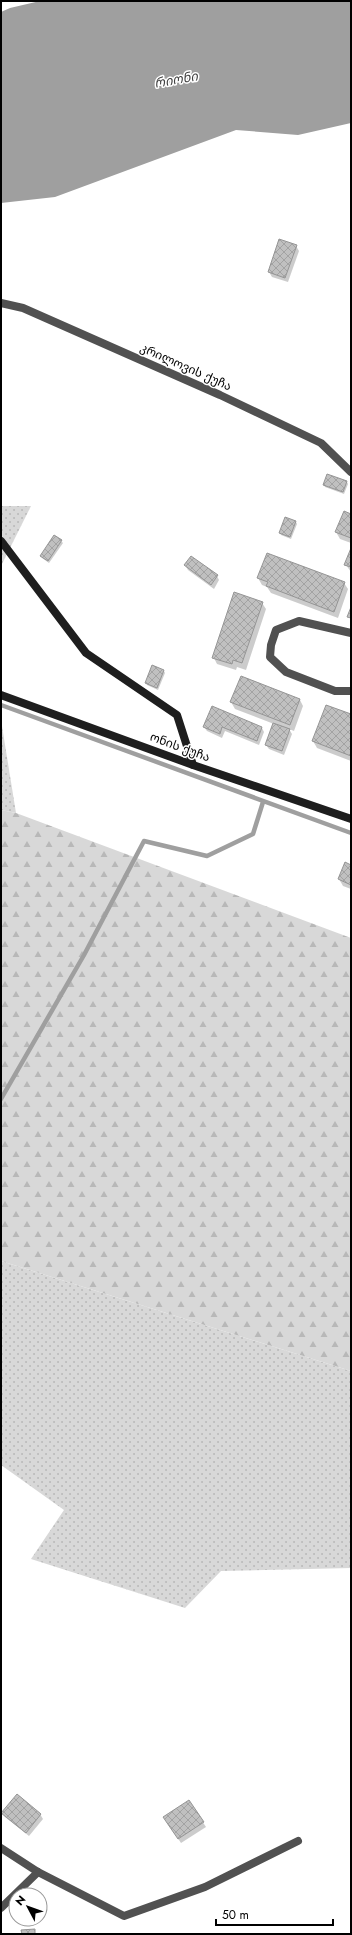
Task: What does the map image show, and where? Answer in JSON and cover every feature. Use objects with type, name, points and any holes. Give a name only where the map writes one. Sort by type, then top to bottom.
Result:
[{"type":"main road","points":[[1,541],[86,653],[177,715],[193,765]]},
{"type":"main road","name":"ონის ქუჩა","points":[[1,695],[193,765],[351,819]]},
{"type":"street","name":"კრილოვის ქუჩა","points":[[1,303],[23,308],[321,443],[351,472]]},
{"type":"street","points":[[351,633],[299,621],[276,630],[271,645],[270,657],[286,672],[335,691],[351,691]]},
{"type":"street","points":[[1,1848],[38,1872],[124,1916],[205,1887],[298,1841]]},
{"type":"street","points":[[1,1908],[38,1872]]},
{"type":"green space","points":[[1,506],[31,506],[1,566]]},
{"type":"green space","points":[[1,720],[16,813],[1,810]]},
{"type":"green space","points":[[1,810],[16,813],[351,938],[351,1371],[1,1261]]},
{"type":"green space","points":[[1,1261],[351,1371],[351,1568],[221,1571],[185,1608],[31,1559],[64,1510],[1,1465]]},
{"type":"water","name":"რიონი","points":[[40,1],[351,1],[351,123],[298,135],[236,130],[55,197],[1,203],[1,12],[10,8]]},
{"type":"building","points":[[279,239],[297,245],[285,278],[268,272]]},
{"type":"building","points":[[327,474],[347,481],[343,492],[323,485]]},
{"type":"building","points":[[344,511],[351,514],[351,538],[335,532]]},
{"type":"building","points":[[285,517],[296,521],[290,537],[279,533]]},
{"type":"building","points":[[54,535],[62,540],[48,561],[40,556]]},
{"type":"building","points":[[351,548],[351,567],[344,565]]},
{"type":"building","points":[[267,553],[345,582],[334,612],[266,586],[268,582],[257,578]]},
{"type":"building","points":[[191,556],[218,575],[211,585],[184,565]]},
{"type":"building","points":[[234,592],[263,602],[242,663],[233,660],[232,664],[212,658]]},
{"type":"building","points":[[351,607],[351,618],[347,617]]},
{"type":"building","points":[[152,665],[164,670],[157,688],[145,683]]},
{"type":"building","points":[[241,676],[300,699],[290,725],[230,702]]},
{"type":"building","points":[[326,705],[351,714],[351,756],[312,741]]},
{"type":"building","points":[[212,706],[262,727],[257,741],[222,727],[220,734],[203,727]]},
{"type":"building","points":[[273,723],[290,729],[282,751],[265,745]]},
{"type":"building","points":[[345,862],[351,865],[351,885],[338,879]]},
{"type":"building","points":[[17,1794],[41,1814],[26,1833],[1,1813]]},
{"type":"building","points":[[189,1800],[204,1822],[178,1839],[163,1817]]},
{"type":"building","points":[[35,1929],[35,1934],[22,1934],[21,1930]]},
{"type":"waterway","points":[[1,705],[351,833]]},
{"type":"waterway","points":[[1,1099],[84,955],[144,841],[207,856],[253,834],[263,802]]}]
